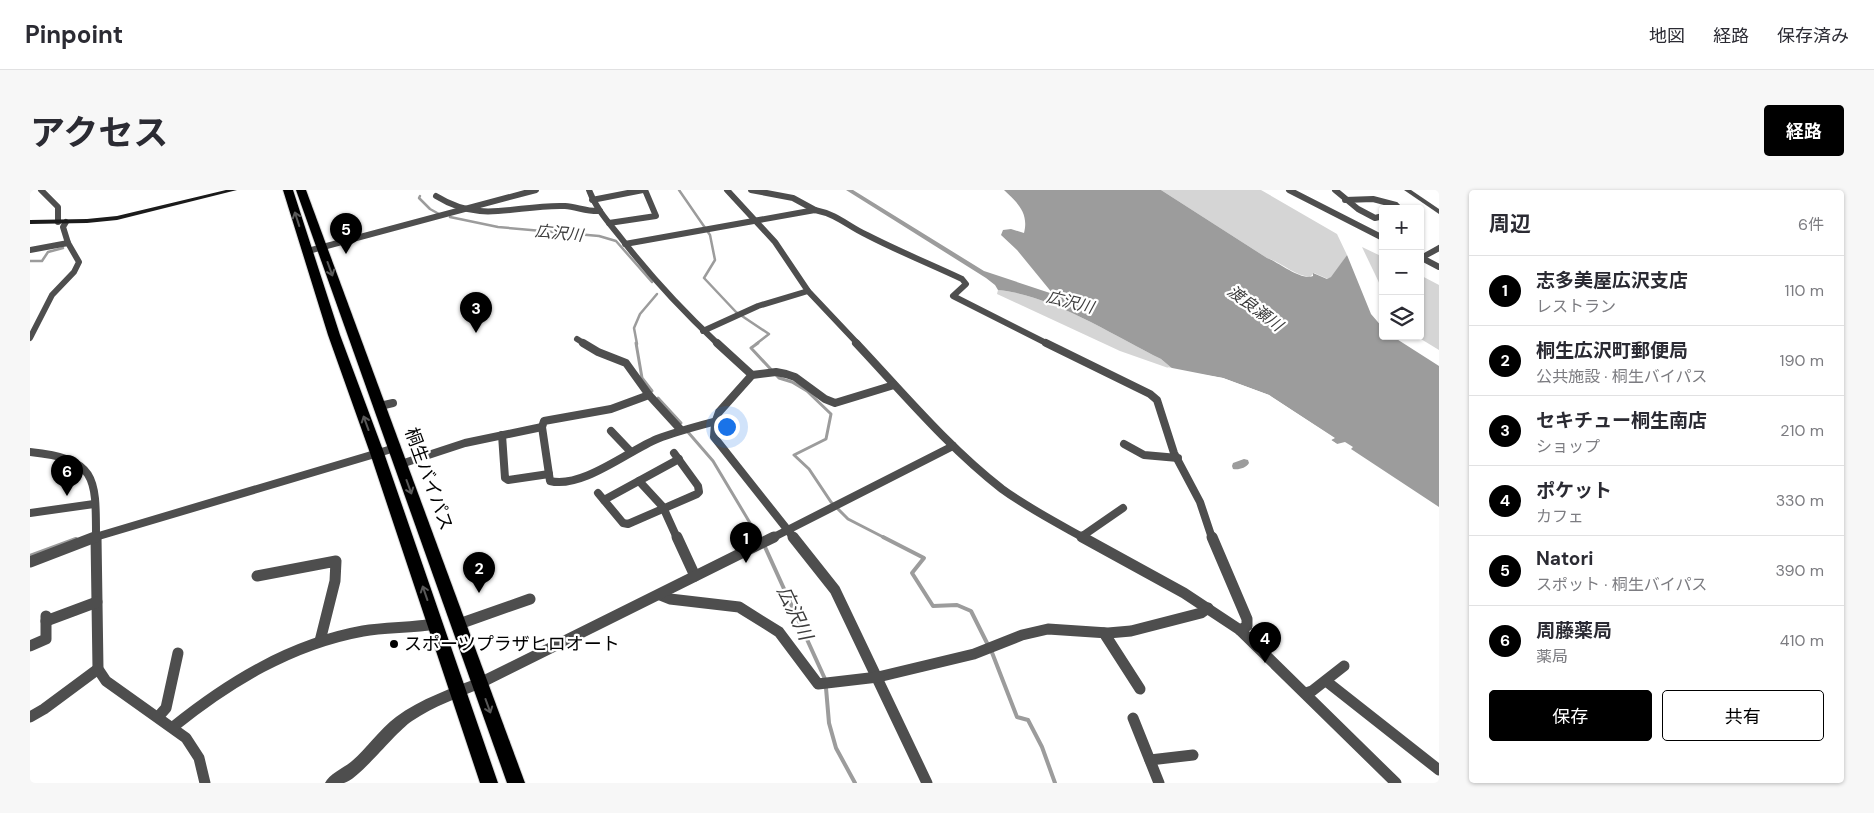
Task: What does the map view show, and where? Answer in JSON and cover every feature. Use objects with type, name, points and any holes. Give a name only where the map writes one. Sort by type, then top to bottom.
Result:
[{"type":"highway","points":[[288,190],[334,336],[377,453],[489,783]]},
{"type":"highway","name":"桐生バイパス","points":[[301,190],[322,248],[386,405],[395,448],[516,783]]},
{"type":"main road","points":[[30,222],[66,222],[122,217],[234,190]]},
{"type":"street","points":[[41,190],[58,206],[60,216],[58,222]]},
{"type":"street","points":[[308,251],[536,190]]},
{"type":"street","points":[[590,190],[592,200],[600,211],[625,244],[680,309],[752,375]]},
{"type":"street","points":[[592,200],[644,190],[656,216],[609,222]]},
{"type":"street","points":[[727,190],[776,242],[808,291],[953,446],[1009,493],[1046,518],[1208,608],[1240,630],[1396,783]]},
{"type":"street","points":[[751,190],[793,198],[815,210],[834,215],[864,234],[962,279],[966,284],[954,294],[953,296],[957,299],[1150,394],[1157,400],[1162,411],[1171,447],[1200,502],[1216,549],[1246,619],[1247,626],[1240,630]]},
{"type":"street","points":[[1289,190],[1379,236]]},
{"type":"street","points":[[1334,190],[1358,209],[1376,218],[1379,217]]},
{"type":"street","points":[[1407,190],[1439,212]]},
{"type":"street","points":[[436,196],[450,206],[462,210],[488,213],[566,206],[586,211],[600,211]]},
{"type":"street","points":[[1345,200],[1381,200],[1396,205]]},
{"type":"street","points":[[1335,214],[1358,209]]},
{"type":"street","points":[[625,244],[815,210]]},
{"type":"street","points":[[30,338],[56,290],[73,276],[77,270],[79,262],[68,243],[63,227],[66,222]]},
{"type":"street","points":[[30,250],[68,243]]},
{"type":"street","points":[[1424,256],[1439,248]]},
{"type":"street","points":[[1424,259],[1439,267]]},
{"type":"street","points":[[703,331],[766,303],[808,291]]},
{"type":"street","points":[[577,339],[598,352],[626,363],[649,395],[681,430]]},
{"type":"street","points":[[894,385],[835,403],[827,401],[798,379],[786,373],[771,372],[752,375],[725,401],[714,422],[714,437],[789,529],[835,590],[927,783]]},
{"type":"street","points":[[649,395],[611,410],[544,421],[542,427],[552,483],[562,483],[585,476],[631,452],[681,430],[714,422]]},
{"type":"street","points":[[401,464],[457,445],[542,427]]},
{"type":"street","points":[[611,431],[631,452]]},
{"type":"street","points":[[502,435],[505,478],[508,480],[549,474]]},
{"type":"street","points":[[1124,444],[1144,455],[1178,458]]},
{"type":"street","points":[[332,783],[358,766],[405,718],[660,595],[953,446]]},
{"type":"street","points":[[30,562],[97,536],[395,448]]},
{"type":"street","points":[[30,452],[54,454],[70,459],[82,468],[92,482],[96,496],[94,504],[97,536],[98,669],[106,681],[186,738],[199,758],[205,783]]},
{"type":"street","points":[[677,456],[698,486],[699,492],[662,507],[628,524],[623,523],[601,496],[638,481],[677,456]]},
{"type":"street","points":[[638,481],[662,507],[695,576]]},
{"type":"street","points":[[30,513],[94,504]]},
{"type":"street","points":[[1081,537],[1123,508]]},
{"type":"street","points":[[257,576],[336,561],[335,581],[320,641]]},
{"type":"street","points":[[660,595],[670,599],[739,607],[779,632],[818,684],[878,677],[974,654],[1022,635],[1048,629],[1104,633],[1130,631],[1201,613],[1208,608]]},
{"type":"street","points":[[459,624],[530,599]]},
{"type":"street","points":[[30,646],[46,639],[46,619],[97,602]]},
{"type":"street","points":[[173,727],[192,711],[262,667],[320,641],[363,631],[436,624]]},
{"type":"street","points":[[1104,633],[1140,689]]},
{"type":"street","points":[[158,717],[166,708],[178,653]]},
{"type":"street","points":[[1306,693],[1326,681],[1329,676],[1344,666]]},
{"type":"street","points":[[30,717],[44,709],[98,669]]},
{"type":"street","points":[[1326,681],[1439,770]]},
{"type":"street","points":[[1133,718],[1159,783]]},
{"type":"street","points":[[1150,760],[1193,755]]},
{"type":"shaded area","points":[[1161,190],[1261,190],[1337,234],[1347,255],[1332,277],[1328,279],[1314,273],[1310,277],[1304,276],[1267,258]]},
{"type":"shaded area","points":[[1362,247],[1379,255],[1379,283]]},
{"type":"shaded area","points":[[1424,277],[1439,285],[1439,350],[1423,340]]},
{"type":"shaded area","points":[[998,290],[1018,293],[1081,317],[1161,359],[1174,370],[1120,351],[997,294]]},
{"type":"water","name":"渡良瀬川","points":[[846,190],[853,190],[984,271],[1053,294],[1017,250],[1001,235],[1003,230],[1011,229],[1024,233],[1025,226],[1024,214],[1014,199],[1004,190],[1161,190],[1267,258],[1303,276],[1313,276],[1313,273],[1327,279],[1331,277],[1347,255],[1371,314],[1379,323],[1379,340],[1398,340],[1439,366],[1439,507],[1351,449],[1353,447],[1345,442],[1337,444],[1331,440],[1334,438],[1269,395],[1223,378],[1174,370],[1161,359],[1081,317],[1018,293],[998,290],[986,278]]},
{"type":"pier","points":[[1167,367],[1223,378],[1269,395],[1335,438],[1331,440],[1340,446],[1329,442],[1330,438],[1268,397],[1222,380],[1174,372]]},
{"type":"waterway","points":[[679,190],[710,235],[715,260],[704,278],[736,312],[769,334],[756,344]]},
{"type":"waterway","name":"広沢川","points":[[420,196],[419,198],[430,209],[439,214]]},
{"type":"waterway","name":"広沢川","points":[[450,217],[498,227],[599,236],[616,241],[652,282]]},
{"type":"waterway","points":[[30,261],[42,261],[48,252],[63,248]]},
{"type":"waterway","name":"広沢川","points":[[637,344],[634,328],[640,314],[657,294]]},
{"type":"waterway","name":"広沢川","points":[[636,343],[642,378],[652,391]]},
{"type":"waterway","points":[[758,343],[751,348],[779,378],[792,382],[807,391],[831,414],[826,439],[794,455],[809,469],[831,502],[848,519],[885,538]]},
{"type":"waterway","name":"広沢川","points":[[658,398],[681,423]]},
{"type":"waterway","name":"広沢川","points":[[687,431],[713,461],[759,538]]},
{"type":"waterway","points":[[1237,466],[1244,463]]},
{"type":"waterway","points":[[883,537],[924,558],[912,573],[933,606],[957,605],[971,611],[988,645]]},
{"type":"waterway","points":[[30,556],[76,539]]},
{"type":"waterway","name":"広沢川","points":[[765,547],[825,679]]},
{"type":"waterway","points":[[991,650],[1017,717],[1028,720],[1042,747],[1055,783]]},
{"type":"waterway","name":"広沢川","points":[[826,688],[829,723],[836,748],[855,783]]},
{"type":"place","name":"Natori","points":[[346,254]]},
{"type":"place","name":"セキチュー桐生南店","points":[[476,333]]},
{"type":"place","name":"周藤薬局","points":[[67,496]]},
{"type":"place","name":"志多美屋広沢支店","points":[[746,563]]},
{"type":"place","name":"桐生広沢町郵便局","points":[[479,593]]},
{"type":"place","name":"スポーツプラザヒロオート","points":[[394,644]]},
{"type":"place","name":"ポケット","points":[[1265,663]]}]
